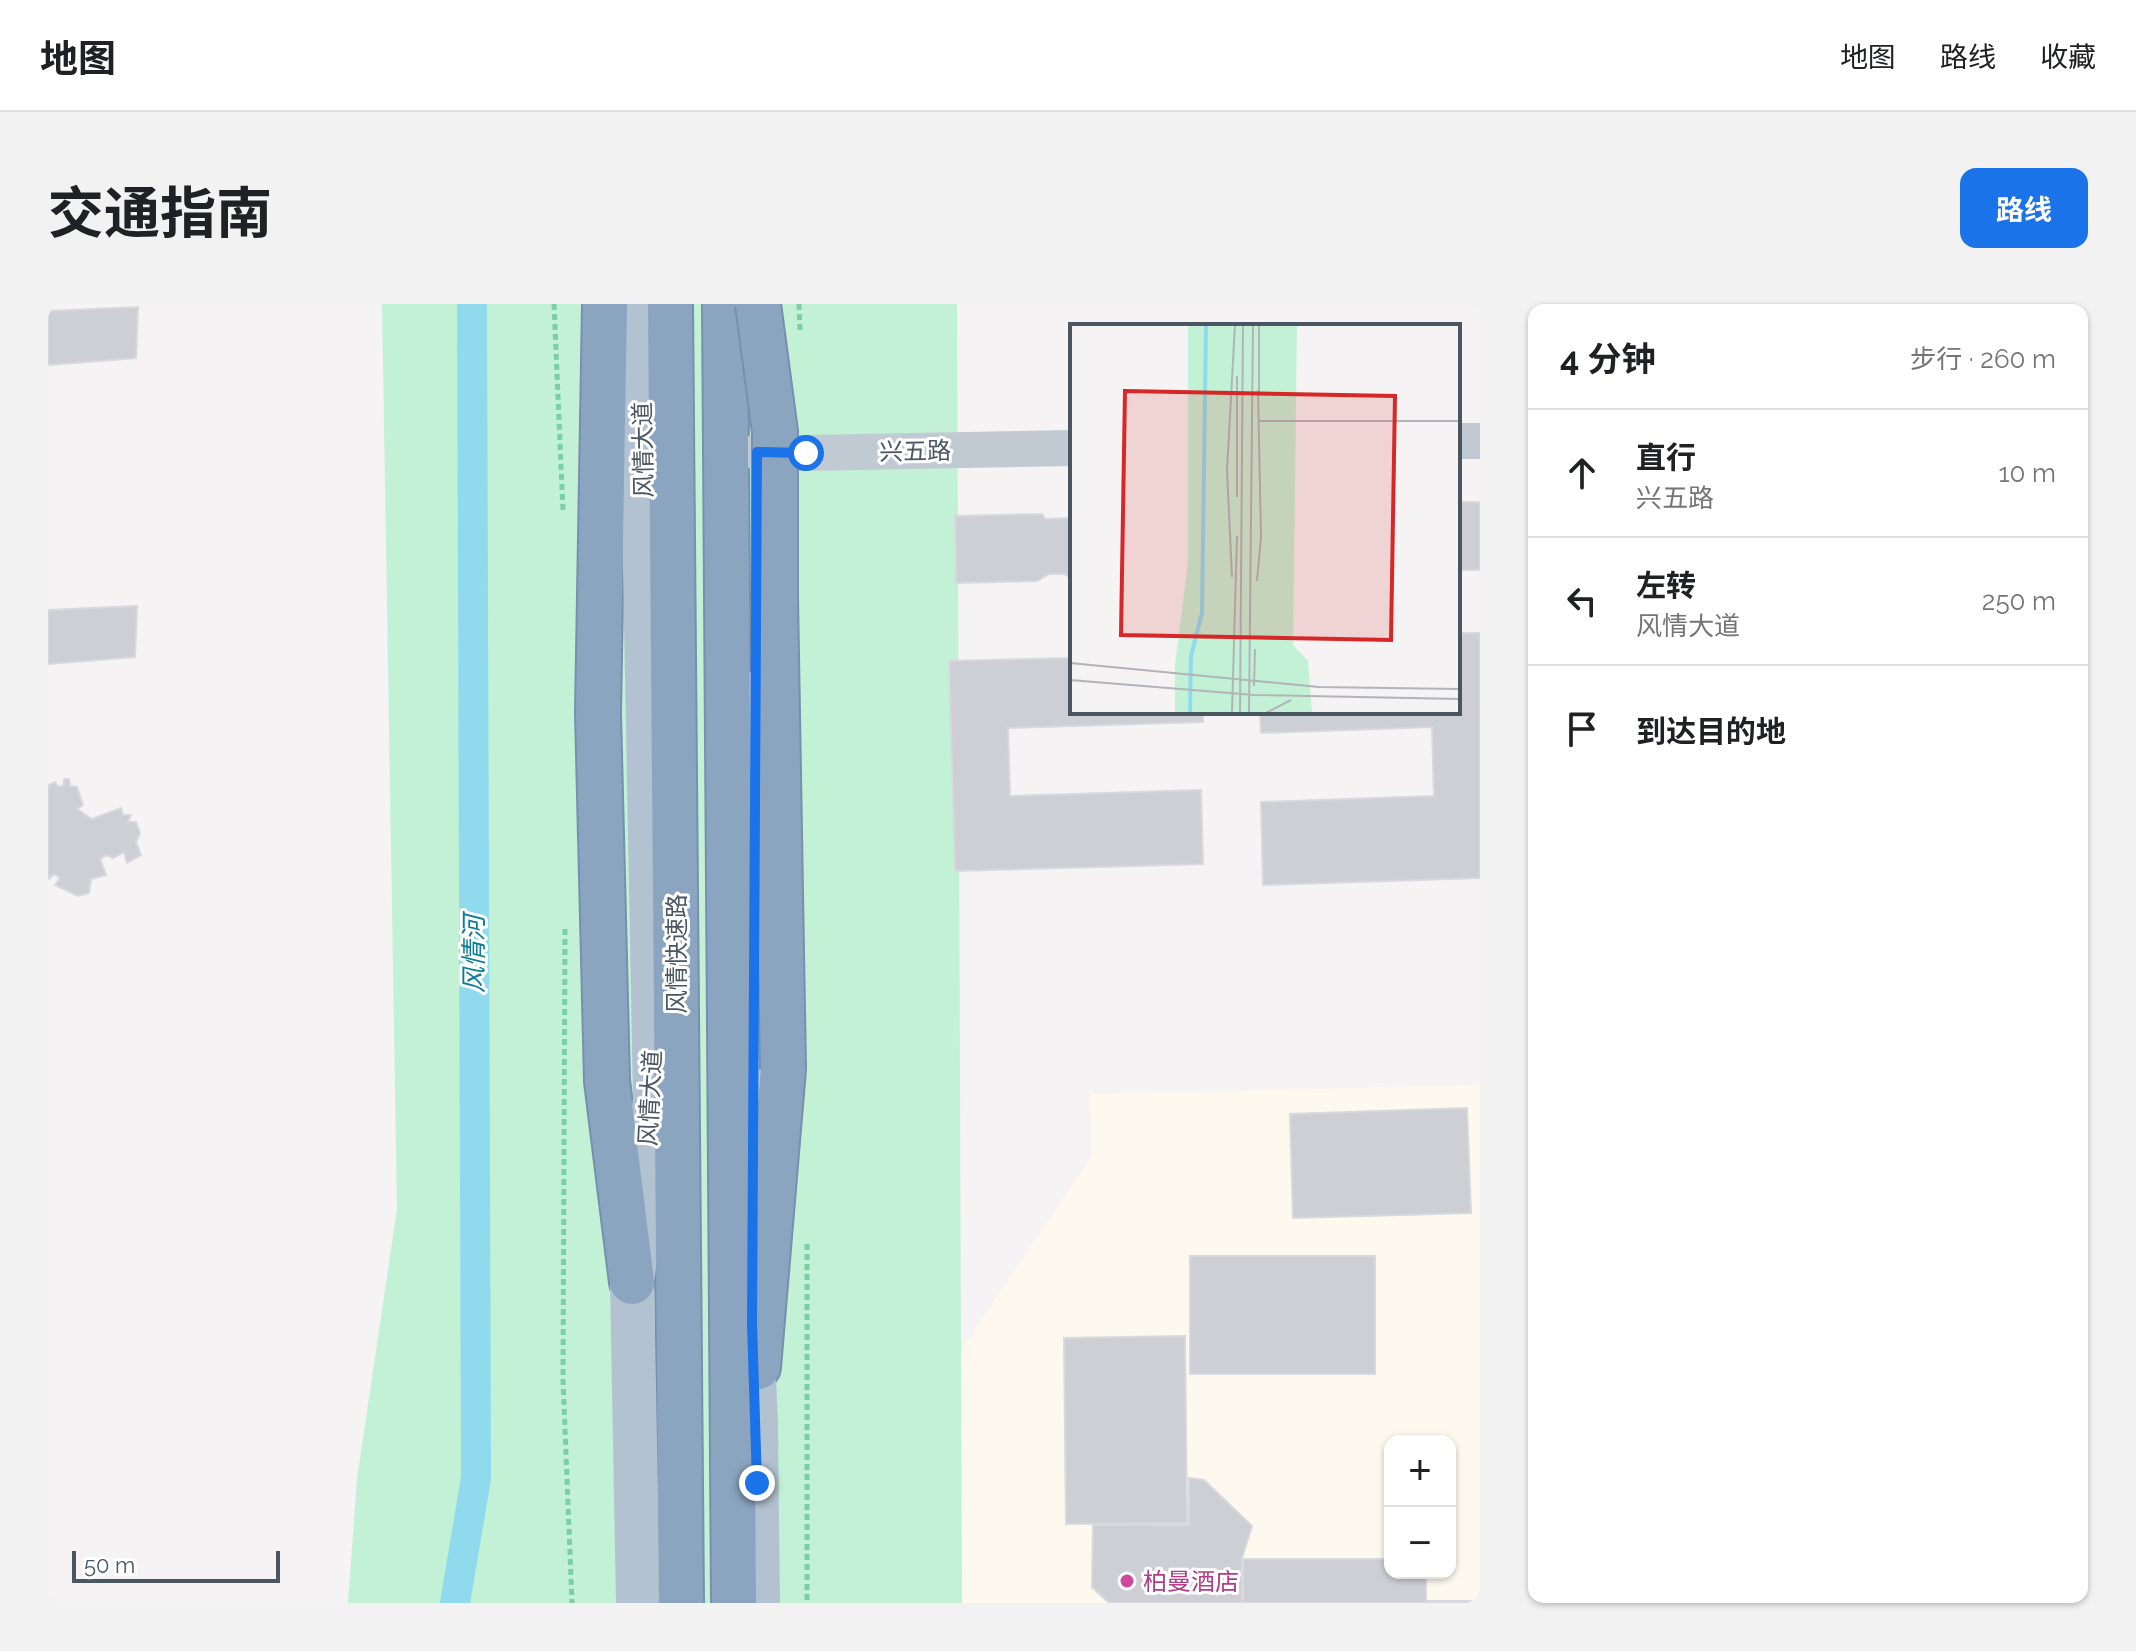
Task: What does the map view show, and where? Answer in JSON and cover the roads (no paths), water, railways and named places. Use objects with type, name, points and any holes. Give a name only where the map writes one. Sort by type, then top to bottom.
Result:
[{"type":"highway","points":[[605,304],[598,713],[607,1081],[632,1282]]},
{"type":"highway","name":"风情快速路","points":[[670,304],[681,1603]]},
{"type":"highway","points":[[725,304],[734,1603]]},
{"type":"highway","points":[[755,1398],[783,1069],[775,432],[757,304]]},
{"type":"main road","name":"风情大道","points":[[638,1603],[632,1282],[655,1100],[640,304]]},
{"type":"main road","points":[[757,304],[752,1324],[758,1603]]},
{"type":"street","name":"兴五路","points":[[757,452],[1070,448]]},
{"type":"waterway","name":"风情河","points":[[455,1603],[476,1478],[472,304]]},
{"type":"place","name":"柏曼酒店","points":[[1127,1581]]}]
